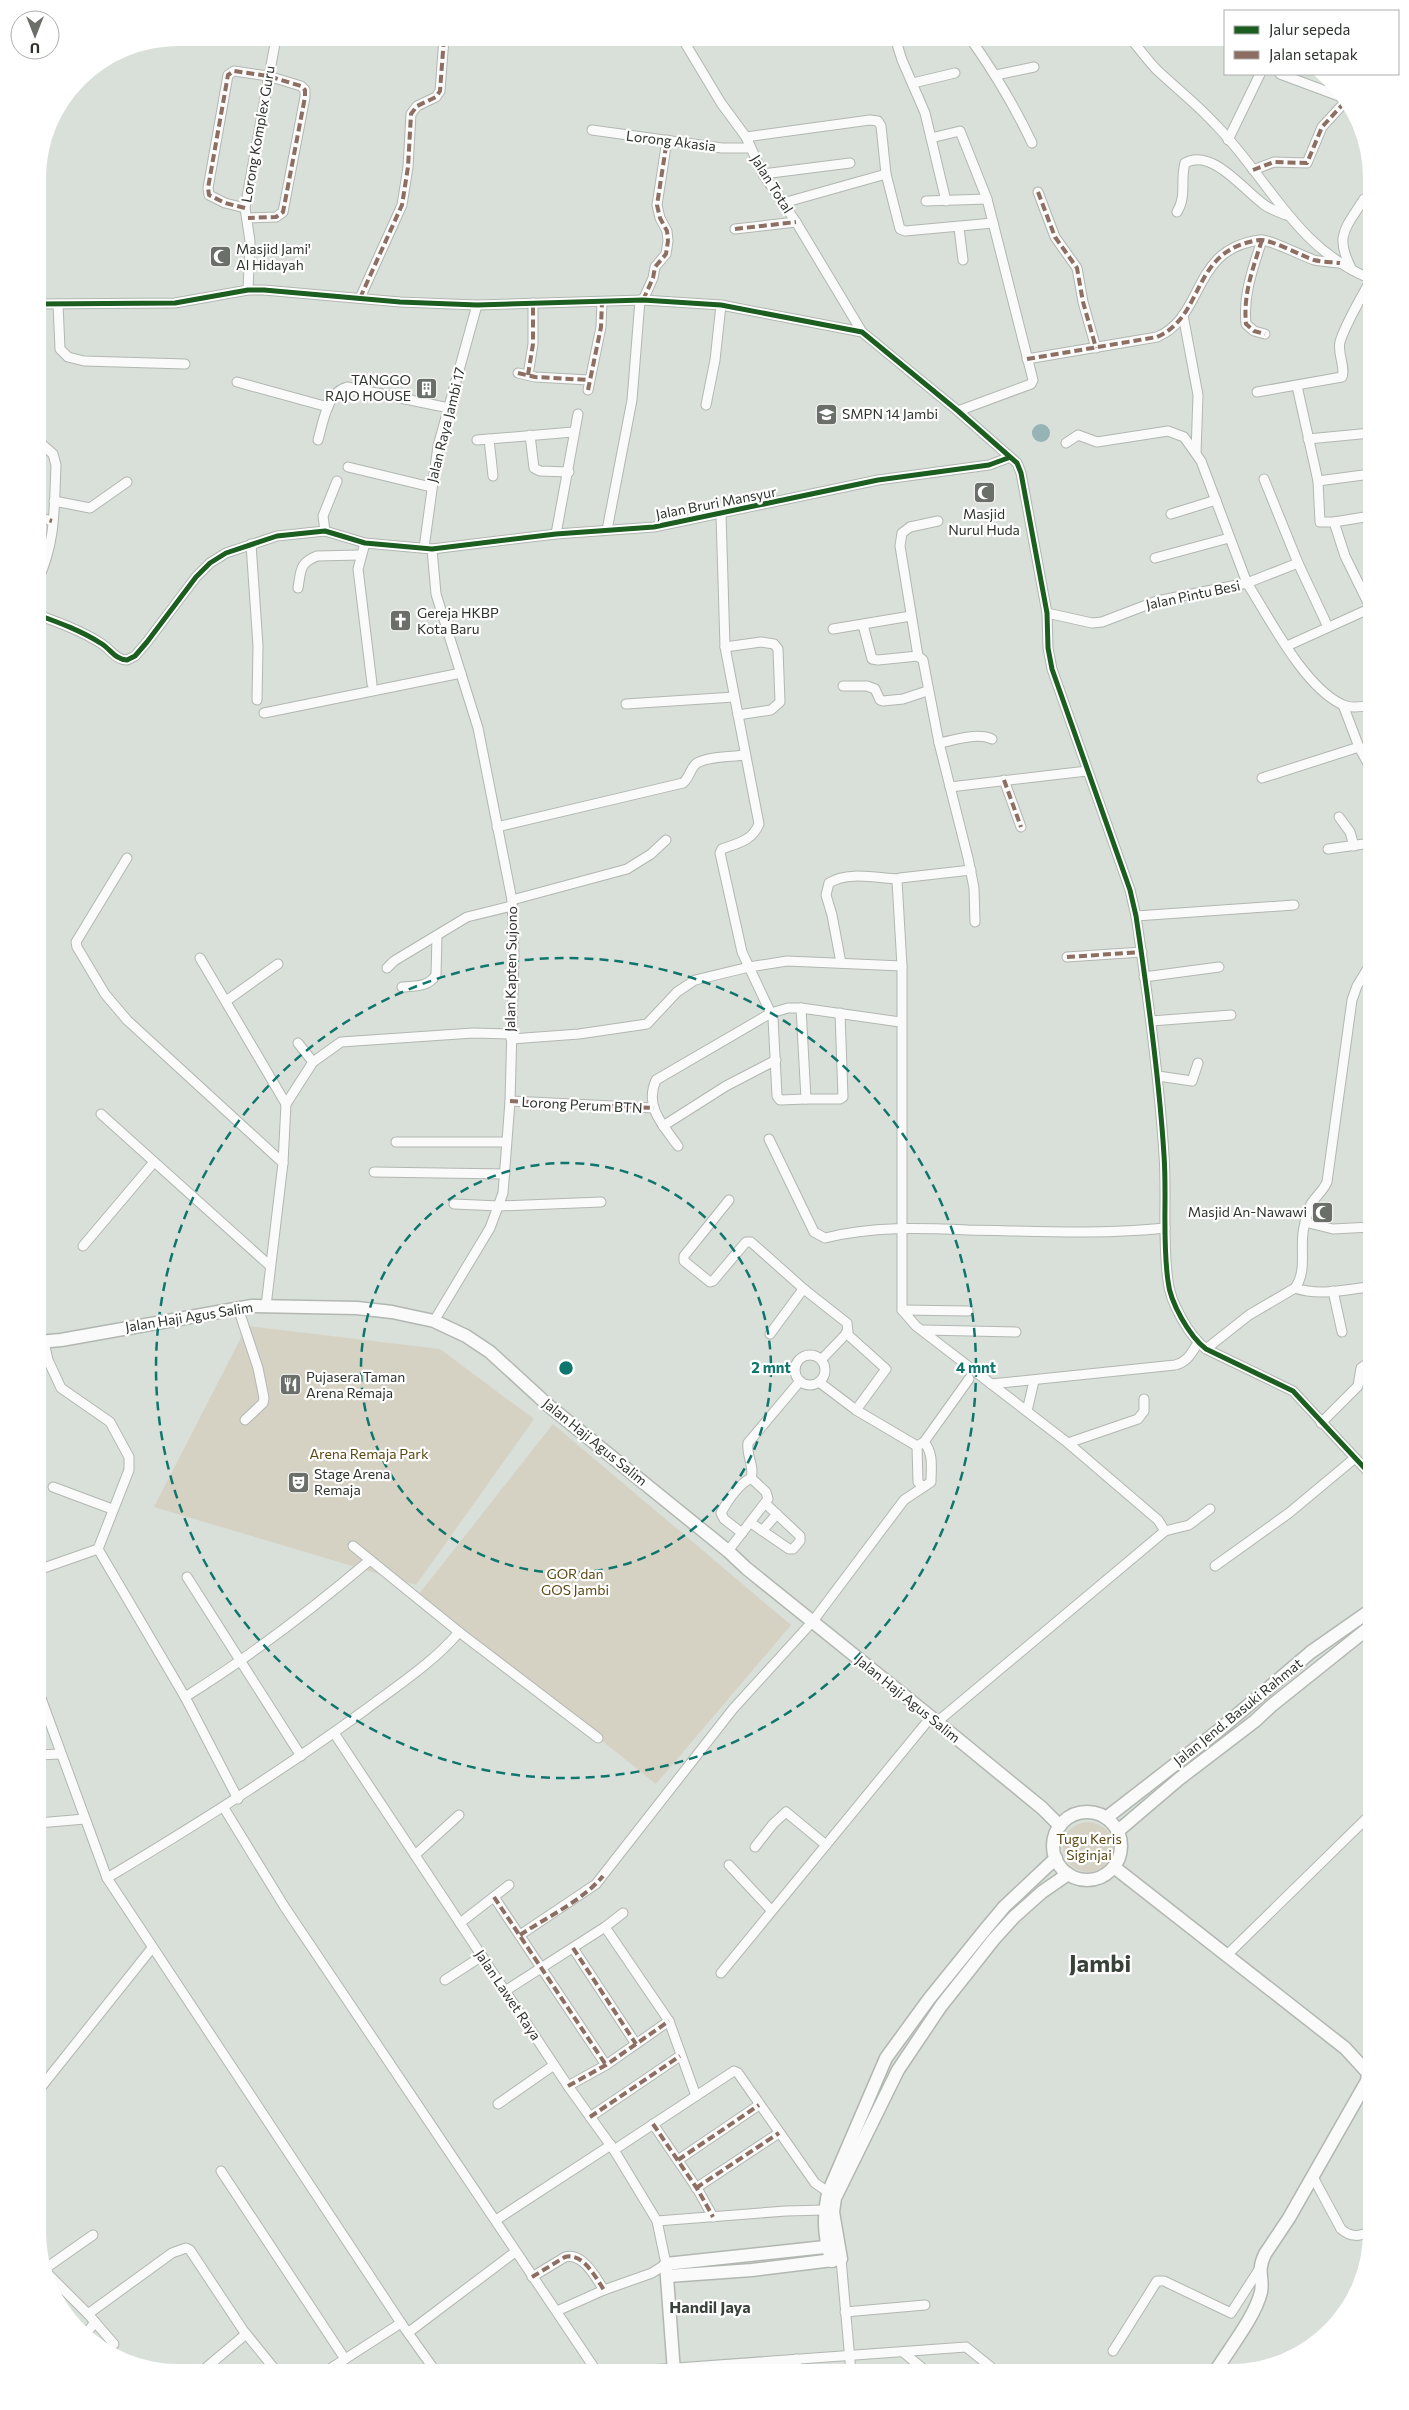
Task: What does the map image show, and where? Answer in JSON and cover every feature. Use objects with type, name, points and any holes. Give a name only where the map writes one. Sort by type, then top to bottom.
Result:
[{"type":"main road","name":"Jalan Haji Agus Salim","points":[[46,1341],[238,1308],[266,1306],[357,1308],[392,1312],[434,1321],[466,1336],[490,1352],[549,1406],[934,1719],[1042,1808],[1060,1826]]},
{"type":"main road","name":"Jalan Jend. Basuki Rahmat","points":[[1106,1818],[1218,1731],[1325,1642],[1363,1616]]},
{"type":"main road","name":"Jalan Jend. Basuki Rahmat","points":[[1118,1831],[1179,1779],[1255,1721],[1363,1633]]},
{"type":"main road","points":[[1325,1642],[1336,1654]]},
{"type":"main road","points":[[1077,1814],[1097,1814],[1106,1818],[1118,1831],[1121,1851],[1114,1867],[1107,1874],[1088,1880],[1068,1874],[1056,1858],[1054,1847],[1055,1836],[1060,1826],[1077,1814]]},
{"type":"main road","points":[[667,2270],[752,2270],[838,2264],[832,2246],[825,2210],[843,2171],[886,2058],[930,1999],[1004,1907],[1056,1858]]},
{"type":"main road","points":[[1114,1867],[1352,2054],[1363,2068]]},
{"type":"main road","points":[[843,2171],[898,2070],[941,2006],[1014,1917],[1042,1892],[1068,1874]]},
{"type":"main road","points":[[1220,2364],[1249,2318],[1261,2293],[1260,2268],[1265,2254],[1313,2177],[1363,2089]]},
{"type":"main road","points":[[832,2246],[833,2193]]},
{"type":"main road","points":[[667,2270],[751,2256],[832,2246]]},
{"type":"main road","points":[[751,2256],[752,2270]]},
{"type":"main road","points":[[667,2270],[673,2363]]},
{"type":"street","name":"Lorong Komplex Guru","points":[[248,290],[250,241],[245,208],[274,46]]},
{"type":"street","points":[[360,298],[402,205],[408,167],[411,114],[417,106],[436,97],[440,91],[443,46]]},
{"type":"street","name":"Jalan Total","points":[[687,46],[721,103],[746,137],[763,174],[796,222],[862,332]]},
{"type":"street","points":[[898,47],[925,113],[946,201]]},
{"type":"street","points":[[976,47],[1018,112],[1032,143]]},
{"type":"street","points":[[1137,47],[1155,68],[1216,124],[1314,245],[1352,272],[1363,276]]},
{"type":"street","points":[[996,75],[1034,67]]},
{"type":"street","points":[[245,208],[225,203],[209,195],[217,130],[228,76],[234,71],[268,76],[301,86],[305,90],[306,97],[283,212],[276,217],[248,218]]},
{"type":"street","points":[[913,83],[955,73]]},
{"type":"street","points":[[1228,140],[1260,75]]},
{"type":"street","points":[[1286,75],[1304,78],[1330,92]]},
{"type":"street","points":[[1253,170],[1267,163],[1307,164],[1322,127],[1341,106]]},
{"type":"street","points":[[746,137],[878,120],[881,126],[886,174],[900,229],[905,231],[959,228],[994,223]]},
{"type":"street","name":"Lorong Akasia","points":[[592,130],[722,148],[750,148]]},
{"type":"street","points":[[931,138],[960,131],[994,223],[1033,380],[1031,384],[958,411]]},
{"type":"street","points":[[608,530],[632,400],[642,300],[653,278],[655,267],[666,254],[668,241],[667,231],[660,218],[657,205],[667,140]]},
{"type":"street","points":[[1178,212],[1182,204],[1182,172],[1185,163],[1192,159],[1202,159],[1221,167],[1264,205],[1291,218]]},
{"type":"street","points":[[763,174],[850,163]]},
{"type":"street","points":[[783,203],[886,174]]},
{"type":"street","points":[[1038,192],[1055,237],[1078,268],[1083,302],[1096,348]]},
{"type":"street","points":[[926,202],[987,200]]},
{"type":"street","points":[[1352,272],[1345,257],[1342,244],[1343,233],[1363,201]]},
{"type":"street","points":[[735,228],[796,222]]},
{"type":"street","points":[[959,228],[963,260]]},
{"type":"street","points":[[1027,359],[1157,338],[1169,332],[1183,315],[1216,259],[1231,248],[1262,240],[1315,260],[1340,263]]},
{"type":"street","points":[[1262,240],[1245,294],[1245,310],[1246,324],[1254,331],[1265,334]]},
{"type":"street","points":[[47,304],[175,304],[248,290],[477,305],[642,300],[721,306],[862,332],[958,411],[1008,458],[1017,463],[1025,485],[1047,613],[1048,648],[1052,669],[1087,771],[1116,847],[1136,916],[1158,1076],[1164,1157],[1168,1282],[1184,1325],[1198,1343],[1206,1349],[1293,1391],[1363,1466]]},
{"type":"street","points":[[1257,392],[1342,377],[1343,373],[1339,357],[1340,342],[1363,295]]},
{"type":"street","points":[[588,390],[601,327],[602,302]]},
{"type":"street","points":[[528,376],[533,344],[534,303]]},
{"type":"street","points":[[58,304],[60,349],[68,357],[84,361],[185,364]]},
{"type":"street","name":"Jalan Raya Jambi 17","points":[[428,548],[431,486],[438,446],[477,305]]},
{"type":"street","points":[[706,405],[715,360],[721,306]]},
{"type":"street","points":[[1183,315],[1198,396],[1196,453]]},
{"type":"street","points":[[518,373],[528,376],[589,380]]},
{"type":"street","points":[[237,382],[328,407]]},
{"type":"street","points":[[1297,386],[1318,481],[1320,522],[1363,517]]},
{"type":"street","points":[[318,440],[328,407],[342,388],[347,387],[449,408]]},
{"type":"street","points":[[556,534],[569,472],[573,432],[578,414]]},
{"type":"street","points":[[1066,443],[1078,435],[1097,442],[1168,431],[1184,436],[1205,470],[1247,583],[1298,563]]},
{"type":"street","points":[[477,440],[573,432]]},
{"type":"street","points":[[1308,439],[1363,434]]},
{"type":"street","points":[[530,435],[531,461],[534,468],[540,471],[569,472]]},
{"type":"street","points":[[488,439],[492,476]]},
{"type":"street","points":[[47,448],[54,454],[56,466],[49,553],[47,558]]},
{"type":"street","name":"Jalan Bruri Mansyur","points":[[325,531],[365,542],[428,548],[556,534],[654,527],[878,480],[989,465],[1008,458]]},
{"type":"street","points":[[348,467],[431,486]]},
{"type":"street","points":[[1318,481],[1363,475]]},
{"type":"street","points":[[1264,479],[1298,563],[1328,627]]},
{"type":"street","points":[[47,618],[78,630],[104,644],[117,656],[127,660],[135,656],[147,642],[196,577],[210,563],[226,553],[277,536],[325,531],[323,516],[337,481]]},
{"type":"street","points":[[54,501],[90,508],[127,482]]},
{"type":"street","points":[[1171,514],[1216,500]]},
{"type":"street","points":[[721,514],[725,647],[759,824],[755,834],[745,841],[722,849],[720,853],[740,942],[749,967],[771,1013],[774,1028],[777,1098],[780,1100],[840,1099],[843,1097],[840,1013]]},
{"type":"street","points":[[47,520],[52,521]]},
{"type":"street","points":[[938,521],[910,526],[902,533],[900,546],[918,656],[925,666],[927,691],[933,707],[939,743],[970,870],[975,922]]},
{"type":"street","points":[[1334,522],[1345,556],[1363,592]]},
{"type":"street","points":[[1155,558],[1230,538]]},
{"type":"street","points":[[365,542],[360,555],[358,569],[372,684]]},
{"type":"street","points":[[251,544],[258,646],[257,700]]},
{"type":"street","name":"Jalan Kapten Sujono","points":[[428,548],[436,594],[478,728],[512,903],[514,955],[510,1101],[505,1174],[499,1206],[490,1228],[434,1321]]},
{"type":"street","points":[[298,588],[302,566],[310,558],[316,556],[360,555]]},
{"type":"street","name":"Jalan Pintu Besi","points":[[1047,613],[1092,623],[1102,622],[1152,602],[1247,583],[1303,670],[1324,693],[1343,705]]},
{"type":"street","points":[[1287,646],[1363,612]]},
{"type":"street","points":[[833,628],[863,625],[911,616]]},
{"type":"street","points":[[863,625],[872,659],[918,656]]},
{"type":"street","points":[[725,647],[761,642],[774,644],[778,648],[780,702],[771,710],[738,715]]},
{"type":"street","points":[[264,713],[373,693],[461,673]]},
{"type":"street","points":[[844,686],[867,686],[874,689],[882,701],[903,699],[927,691]]},
{"type":"street","points":[[626,704],[734,697]]},
{"type":"street","points":[[1343,705],[1363,707]]},
{"type":"street","points":[[1343,705],[1363,754]]},
{"type":"street","points":[[939,743],[976,736],[985,736],[992,739]]},
{"type":"street","points":[[1262,778],[1359,747]]},
{"type":"street","points":[[497,827],[684,783],[689,778],[696,764],[704,761],[745,755]]},
{"type":"street","points":[[950,787],[1087,771]]},
{"type":"street","points":[[1004,780],[1021,827]]},
{"type":"street","points":[[1339,817],[1350,832],[1354,846]]},
{"type":"street","points":[[387,968],[394,961],[467,918],[627,869],[650,854],[666,840]]},
{"type":"street","points":[[1328,849],[1363,844]]},
{"type":"street","points":[[127,858],[76,942],[77,947],[105,994],[128,1020],[283,1164]]},
{"type":"street","points":[[841,963],[826,894],[829,883],[837,878],[898,879],[970,870]]},
{"type":"street","points":[[898,879],[902,966],[902,1016],[900,1022],[902,1310],[916,1326],[924,1330],[1068,1442],[1158,1520],[1165,1531]]},
{"type":"street","points":[[1136,916],[1294,905]]},
{"type":"street","points":[[402,987],[427,984],[434,978],[436,975],[437,936]]},
{"type":"street","points":[[1067,957],[1142,952]]},
{"type":"street","points":[[200,958],[286,1104]]},
{"type":"street","points":[[266,1306],[269,1265],[283,1164],[286,1104],[313,1062],[341,1042],[473,1033],[511,1036],[579,1034],[646,1024],[678,992],[695,980],[749,967],[787,961],[902,966]]},
{"type":"street","points":[[226,1001],[278,964]]},
{"type":"street","points":[[1144,977],[1219,967]]},
{"type":"street","points":[[1206,1349],[1249,1315],[1295,1288],[1302,1275],[1305,1222],[1311,1205],[1323,1191],[1327,1182],[1352,1000],[1357,986],[1363,981]]},
{"type":"street","points":[[678,1146],[663,1126],[654,1108],[651,1091],[656,1080],[771,1013],[788,1008],[801,1008],[900,1022]]},
{"type":"street","points":[[801,1008],[806,1099]]},
{"type":"street","points":[[1151,1021],[1232,1015]]},
{"type":"street","points":[[298,1043],[313,1062]]},
{"type":"street","points":[[663,1126],[726,1086],[776,1060]]},
{"type":"street","points":[[1158,1076],[1192,1081],[1198,1063]]},
{"type":"street","name":"Lorong Perum BTN","points":[[510,1101],[654,1108]]},
{"type":"street","points":[[101,1114],[269,1265]]},
{"type":"street","points":[[769,1139],[814,1232],[825,1238],[851,1232],[902,1228],[1120,1233],[1166,1228]]},
{"type":"street","points":[[396,1142],[506,1142]]},
{"type":"street","points":[[83,1246],[154,1162]]},
{"type":"street","points":[[374,1172],[505,1174]]},
{"type":"street","points":[[728,1200],[684,1256],[684,1261],[710,1282],[746,1242],[749,1242],[847,1323],[849,1327],[846,1333],[820,1360]]},
{"type":"street","points":[[454,1204],[499,1206],[601,1202]]},
{"type":"street","points":[[1305,1222],[1333,1229],[1363,1228]]},
{"type":"street","points":[[1295,1288],[1305,1292],[1363,1288]]},
{"type":"street","points":[[770,1334],[801,1292],[805,1290]]},
{"type":"street","points":[[1333,1291],[1342,1332]]},
{"type":"street","points":[[238,1308],[258,1368],[264,1398],[263,1402],[245,1420]]},
{"type":"street","points":[[902,1310],[968,1311]]},
{"type":"street","points":[[924,1330],[1016,1332]]},
{"type":"street","points":[[846,1333],[886,1369],[856,1410]]},
{"type":"street","points":[[991,1384],[1175,1365],[1183,1363],[1198,1343]]},
{"type":"street","points":[[46,1356],[61,1388],[110,1422],[129,1457],[129,1470],[98,1548]]},
{"type":"street","points":[[520,1935],[596,1884],[733,1709],[813,1621],[904,1500],[931,1482],[932,1462],[929,1449],[856,1410],[819,1382],[806,1384],[800,1381],[795,1370],[796,1363],[800,1358],[807,1356],[820,1360],[825,1371],[819,1382]]},
{"type":"street","points":[[1322,1423],[1358,1386],[1361,1368],[1363,1367]]},
{"type":"street","points":[[923,1487],[918,1482],[921,1444],[969,1379]]},
{"type":"street","points":[[742,1534],[724,1519],[721,1513],[744,1482],[751,1478],[754,1471],[747,1450],[748,1443],[800,1381]]},
{"type":"street","points":[[1027,1411],[1034,1381]]},
{"type":"street","points":[[1068,1442],[1138,1419],[1144,1411],[1144,1399]]},
{"type":"street","points":[[1215,1566],[1289,1513],[1355,1458]]},
{"type":"street","points":[[728,1551],[766,1504],[768,1495],[751,1478]]},
{"type":"street","points":[[54,1487],[112,1509]]},
{"type":"street","points":[[751,1523],[789,1549],[793,1549],[800,1541],[800,1536],[766,1504]]},
{"type":"street","points":[[721,1974],[826,1845],[934,1719],[1165,1531],[1189,1525],[1210,1509]]},
{"type":"street","points":[[762,1531],[777,1514]]},
{"type":"street","points":[[354,1546],[459,1632],[598,1738]]},
{"type":"street","points":[[46,1567],[98,1548]]},
{"type":"street","points":[[98,1548],[185,1697],[238,1799]]},
{"type":"street","points":[[185,1697],[242,1662],[323,1600],[370,1560]]},
{"type":"street","points":[[187,1577],[301,1756]]},
{"type":"street","points":[[107,1878],[224,1808],[334,1733],[415,1672],[459,1632]]},
{"type":"street","points":[[46,1714],[107,1878],[401,2324],[409,2332],[430,2363]]},
{"type":"street","name":"Jalan Lawet Raya","points":[[334,1733],[568,2086],[613,2148],[656,2222],[667,2270]]},
{"type":"street","points":[[46,1755],[60,1754]]},
{"type":"street","points":[[224,1808],[290,1914],[591,2363]]},
{"type":"street","points":[[755,1847],[786,1812],[826,1845]]},
{"type":"street","points":[[414,1855],[459,1816]]},
{"type":"street","points":[[46,1822],[85,1820]]},
{"type":"street","points":[[1227,1955],[1363,1823]]},
{"type":"street","points":[[729,1865],[772,1910]]},
{"type":"street","points":[[460,1923],[509,1885]]},
{"type":"street","points":[[494,1897],[606,2065]]},
{"type":"street","points":[[505,1991],[605,1927],[623,1913]]},
{"type":"street","points":[[605,1927],[669,2021],[680,2056],[696,2096]]},
{"type":"street","points":[[46,2081],[152,1948]]},
{"type":"street","points":[[573,1948],[636,2044]]},
{"type":"street","points":[[446,1980],[482,1956]]},
{"type":"street","points":[[568,2086],[606,2065],[669,2021]]},
{"type":"street","points":[[590,2117],[680,2056]]},
{"type":"street","points":[[498,2104],[554,2065]]},
{"type":"street","points":[[496,2220],[653,2124],[734,2071],[738,2073],[815,2184],[833,2193]]},
{"type":"street","points":[[678,2160],[759,2105]]},
{"type":"street","points":[[653,2124],[713,2217]]},
{"type":"street","points":[[696,2188],[779,2133]]},
{"type":"street","points":[[221,2171],[345,2360]]},
{"type":"street","points":[[1313,2177],[1341,2229],[1348,2235],[1363,2235]]},
{"type":"street","points":[[656,2222],[825,2210]]},
{"type":"street","points":[[51,2265],[93,2235]]},
{"type":"street","points":[[88,2314],[172,2253],[184,2248],[190,2250],[246,2334],[270,2363]]},
{"type":"street","points":[[409,2332],[515,2252]]},
{"type":"street","points":[[532,2277],[565,2257],[572,2256],[583,2262],[604,2290]]},
{"type":"street","points":[[838,2264],[851,2364]]},
{"type":"street","points":[[1113,2350],[1157,2281],[1164,2281],[1231,2313],[1260,2268]]},
{"type":"street","points":[[556,2311],[604,2290],[652,2273],[667,2270]]},
{"type":"street","points":[[57,2283],[114,2344]]},
{"type":"street","points":[[845,2312],[925,2306]]},
{"type":"street","points":[[89,2329],[95,2322]]},
{"type":"street","points":[[339,2363],[401,2324]]},
{"type":"street","points":[[212,2363],[246,2334]]},
{"type":"street","points":[[761,2364],[796,2359],[966,2347],[987,2364]]},
{"type":"street","points":[[903,2352],[917,2364]]},
{"type":"street","points":[[796,2359],[796,2364]]},
{"type":"green space","name":"Arena Remaja Park","points":[[247,1326],[440,1349],[534,1419],[416,1585],[154,1507]]},
{"type":"green space","name":"GOR dan GOS Jambi","points":[[553,1424],[791,1625],[656,1784],[419,1594]]},
{"type":"green space","name":"Tugu Keris Siginjai","points":[[1088,1822],[1097,1824],[1108,1833],[1113,1847],[1111,1856],[1102,1867],[1088,1872],[1079,1870],[1068,1861],[1063,1847],[1065,1838],[1074,1827]]},
{"type":"water","points":[[1037,424],[1045,424],[1050,429],[1048,440],[1037,442],[1032,437],[1032,429]]},
{"type":"marked path","points":[[360,298],[402,205],[408,167],[411,114],[417,106],[436,97],[440,91],[443,46]]},
{"type":"marked path","points":[[245,208],[225,203],[209,195],[208,188],[228,75],[234,71],[268,76],[301,86],[305,90],[283,212],[276,217],[248,218]]},
{"type":"marked path","points":[[1253,170],[1274,162],[1307,163],[1322,127],[1341,106]]},
{"type":"marked path","points":[[643,300],[653,278],[655,267],[666,254],[668,241],[667,231],[660,218],[657,205],[667,140]]},
{"type":"marked path","points":[[1038,192],[1055,237],[1077,268],[1083,302],[1096,348]]},
{"type":"marked path","points":[[735,229],[796,222]]},
{"type":"marked path","points":[[1262,240],[1250,281],[1245,313],[1246,324],[1254,331],[1265,334]]},
{"type":"marked path","points":[[1027,359],[1157,337],[1173,327],[1184,314],[1210,269],[1221,256],[1237,246],[1265,240],[1314,260],[1340,263]]},
{"type":"marked path","points":[[588,390],[601,327],[602,302]]},
{"type":"marked path","points":[[528,375],[533,344],[533,303]]},
{"type":"marked path","points":[[518,373],[535,377],[589,380]]},
{"type":"marked path","points":[[47,520],[52,521]]},
{"type":"marked path","points":[[1004,780],[1021,827]]},
{"type":"marked path","points":[[1067,957],[1142,952]]},
{"type":"marked path","points":[[510,1101],[654,1108]]},
{"type":"marked path","points":[[520,1935],[575,1901],[603,1876]]},
{"type":"marked path","points":[[494,1897],[606,2065]]},
{"type":"marked path","points":[[573,1948],[636,2044]]},
{"type":"marked path","points":[[568,2086],[606,2065],[669,2021]]},
{"type":"marked path","points":[[590,2117],[680,2056]]},
{"type":"marked path","points":[[678,2160],[759,2105]]},
{"type":"marked path","points":[[653,2124],[698,2190],[713,2217]]},
{"type":"marked path","points":[[696,2188],[779,2133]]},
{"type":"marked path","points":[[532,2277],[565,2257],[572,2256],[578,2258],[588,2267],[604,2290]]},
{"type":"cycle path","points":[[47,304],[175,303],[248,290],[264,290],[400,302],[477,305],[643,300],[721,305],[862,332],[958,411],[1017,463],[1021,473],[1047,613],[1048,648],[1052,669],[1130,890],[1136,916],[1153,1036],[1162,1125],[1165,1170],[1166,1265],[1172,1299],[1181,1318],[1193,1336],[1206,1349],[1293,1391],[1363,1466]]},
{"type":"cycle path","points":[[47,618],[87,635],[102,644],[116,656],[127,660],[135,656],[147,642],[196,577],[210,563],[226,553],[277,536],[325,531],[365,543],[432,549],[556,534],[654,527],[878,480],[989,465],[1008,458]]},
{"type":"place","name":"Masjid Jami' Al Hidayah","points":[[220,257]]},
{"type":"place","name":"TANGGO RAJO HOUSE","points":[[427,388]]},
{"type":"place","name":"SMPN 14 Jambi","points":[[826,414]]},
{"type":"place","name":"Masjid Nurul Huda","points":[[984,492]]},
{"type":"place","name":"Gereja HKBP Kota Baru","points":[[401,621]]},
{"type":"place","name":"Masjid An-Nawawi","points":[[1323,1212]]},
{"type":"place","name":"Pujasera Taman Arena Remaja","points":[[290,1385]]},
{"type":"place","name":"Stage Arena Remaja","points":[[298,1482]]},
{"type":"district","name":"Jambi","points":[[1100,1964]]},
{"type":"district","name":"Handil Jaya","points":[[710,2307]]}]
